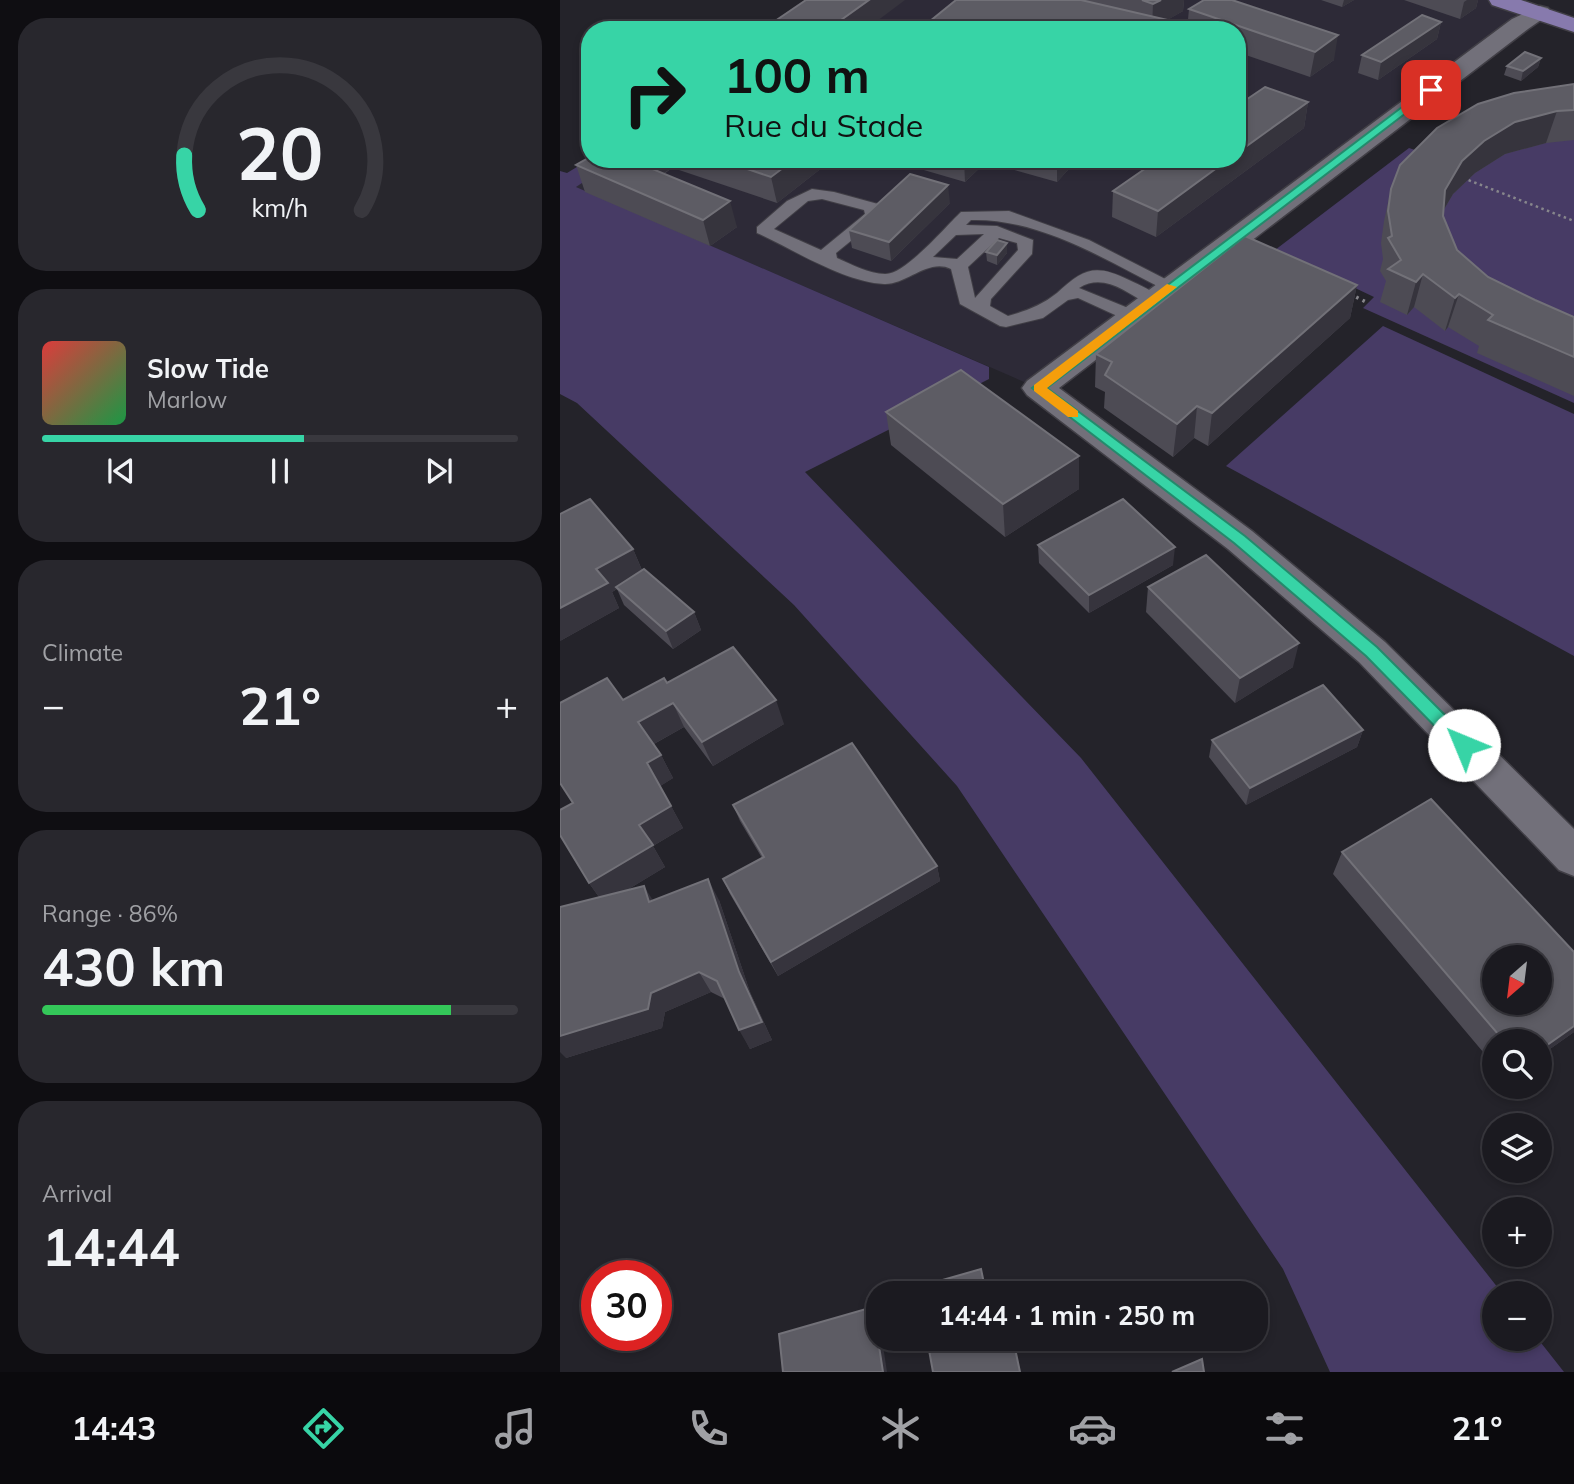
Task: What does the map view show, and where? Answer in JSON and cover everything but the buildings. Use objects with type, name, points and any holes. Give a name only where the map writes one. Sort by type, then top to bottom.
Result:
[{"type":"main road","points":[[1500,0],[1574,24]]},
{"type":"street","points":[[1540,13],[1509,32],[1038,388],[1240,540],[1372,652],[1574,857]]},
{"type":"lane","points":[[829,258],[828,252],[873,215],[873,207],[818,192],[803,194],[763,230],[829,258],[884,279],[897,277],[931,262],[950,261],[959,266]]},
{"type":"lane","points":[[908,271],[946,232],[967,215],[1003,214],[1083,243],[1152,301]]},
{"type":"lane","points":[[946,232],[960,229],[997,231],[1025,240],[1026,251],[983,298],[981,310]]},
{"type":"lane","points":[[959,266],[997,231]]},
{"type":"lane","points":[[959,266],[965,300],[1006,322],[1037,314],[1063,296],[1073,281],[1095,274],[1112,278],[1152,301]]},
{"type":"lane","points":[[1063,296],[1090,295],[1152,301]]},
{"type":"path","points":[[1463,178],[1574,221]]},
{"type":"path","points":[[1344,291],[1368,303]]},
{"type":"shaded area","points":[[830,0],[1500,0],[1540,13],[1038,388],[575,187],[604,168],[1246,168],[1246,21],[799,21]]},
{"type":"shaded area","points":[[1574,110],[1574,403],[1363,308],[1374,297],[1275,250],[1409,148],[1430,155]]},
{"type":"shaded area","points":[[581,164],[581,168],[604,168],[576,187],[989,367],[989,379],[805,472],[1081,758],[1493,1281],[1482,1281],[1482,1351],[1547,1351],[1564,1372],[1330,1372],[1283,1269],[957,786],[794,605],[577,403],[560,394],[560,171],[567,173]]},
{"type":"shaded area","points":[[1383,326],[1574,414],[1574,656],[1226,466]]},
{"type":"slow traffic","points":[[1073,414],[1038,388],[1171,287]]},
{"type":"route","points":[[1431,90],[1038,388],[1240,540],[1372,652],[1464,745]]}]
